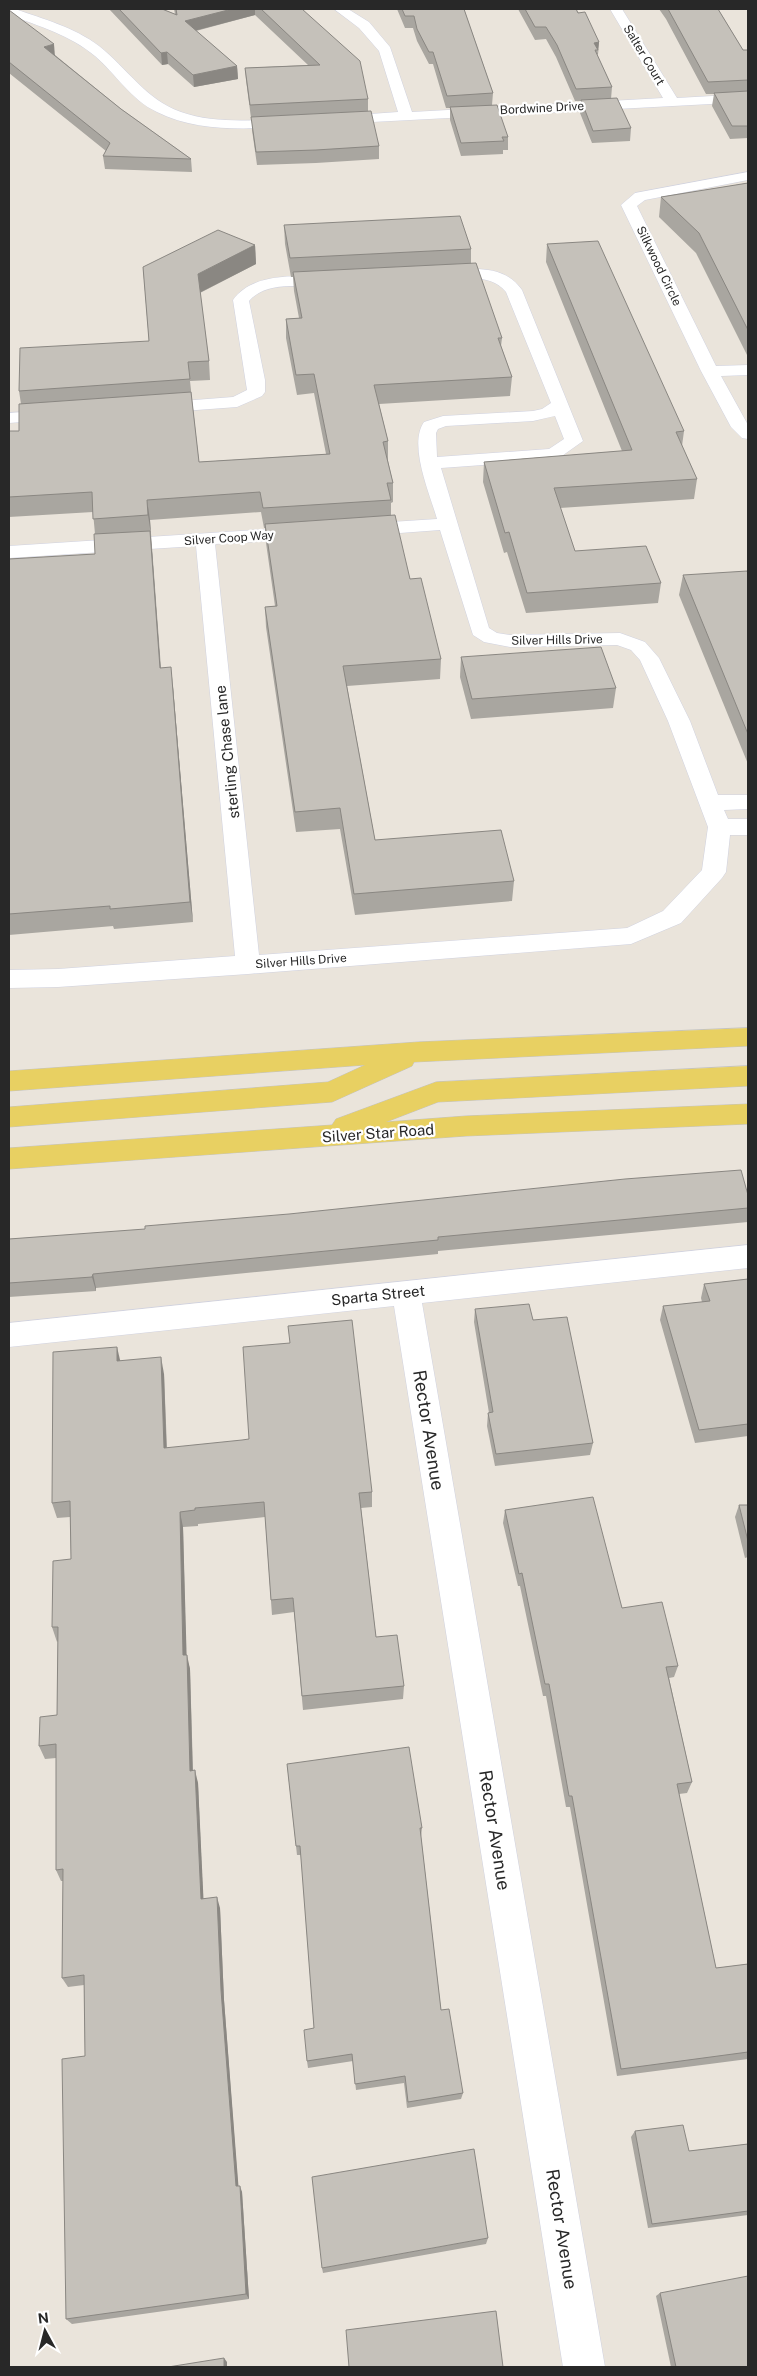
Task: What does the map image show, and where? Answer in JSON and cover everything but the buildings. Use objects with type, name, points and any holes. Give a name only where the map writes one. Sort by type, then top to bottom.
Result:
[{"type":"main road","points":[[9,1081],[418,1052],[748,1037]]},
{"type":"main road","points":[[9,1117],[332,1092],[418,1052]]},
{"type":"main road","points":[[318,1137],[436,1092],[748,1076]]},
{"type":"main road","name":"Silver Star Road","points":[[9,1159],[466,1126],[748,1114]]},
{"type":"street","points":[[340,9],[364,25],[385,50],[406,116]]},
{"type":"street","name":"Salter Court","points":[[616,9],[672,102]]},
{"type":"street","name":"Bordwine Drive","points":[[9,11],[52,26],[84,41],[146,100],[173,113],[206,123],[256,124],[748,98]]},
{"type":"street","name":"Silkwood Circle","points":[[748,176],[640,196],[630,205],[710,371],[740,427],[748,434]]},
{"type":"street","points":[[430,277],[489,274],[506,279],[514,290],[574,441],[553,454],[430,463]]},
{"type":"street","points":[[138,409],[237,402],[256,392],[256,380],[241,300],[244,295],[254,288],[268,285],[351,280]]},
{"type":"street","points":[[710,371],[748,370]]},
{"type":"street","name":"Silver Hills Drive","points":[[9,979],[58,978],[248,965],[630,936],[672,917],[714,872],[718,827],[679,720],[649,658],[638,646],[620,639],[510,642],[491,638],[480,631],[430,463],[427,440],[430,426],[443,421],[533,416],[548,413],[560,405]]},
{"type":"street","points":[[9,418],[68,414]]},
{"type":"street","points":[[342,531],[449,524]]},
{"type":"street","name":"Silver Coop Way","points":[[9,552],[322,532]]},
{"type":"street","name":"sterling Chase lane","points":[[205,540],[248,965]]},
{"type":"street","points":[[710,803],[748,802]]},
{"type":"street","points":[[718,827],[748,827]]},
{"type":"street","name":"Sparta Street","points":[[9,1335],[748,1256]]},
{"type":"street","name":"Rector Avenue","points":[[406,1292],[584,2367]]}]
